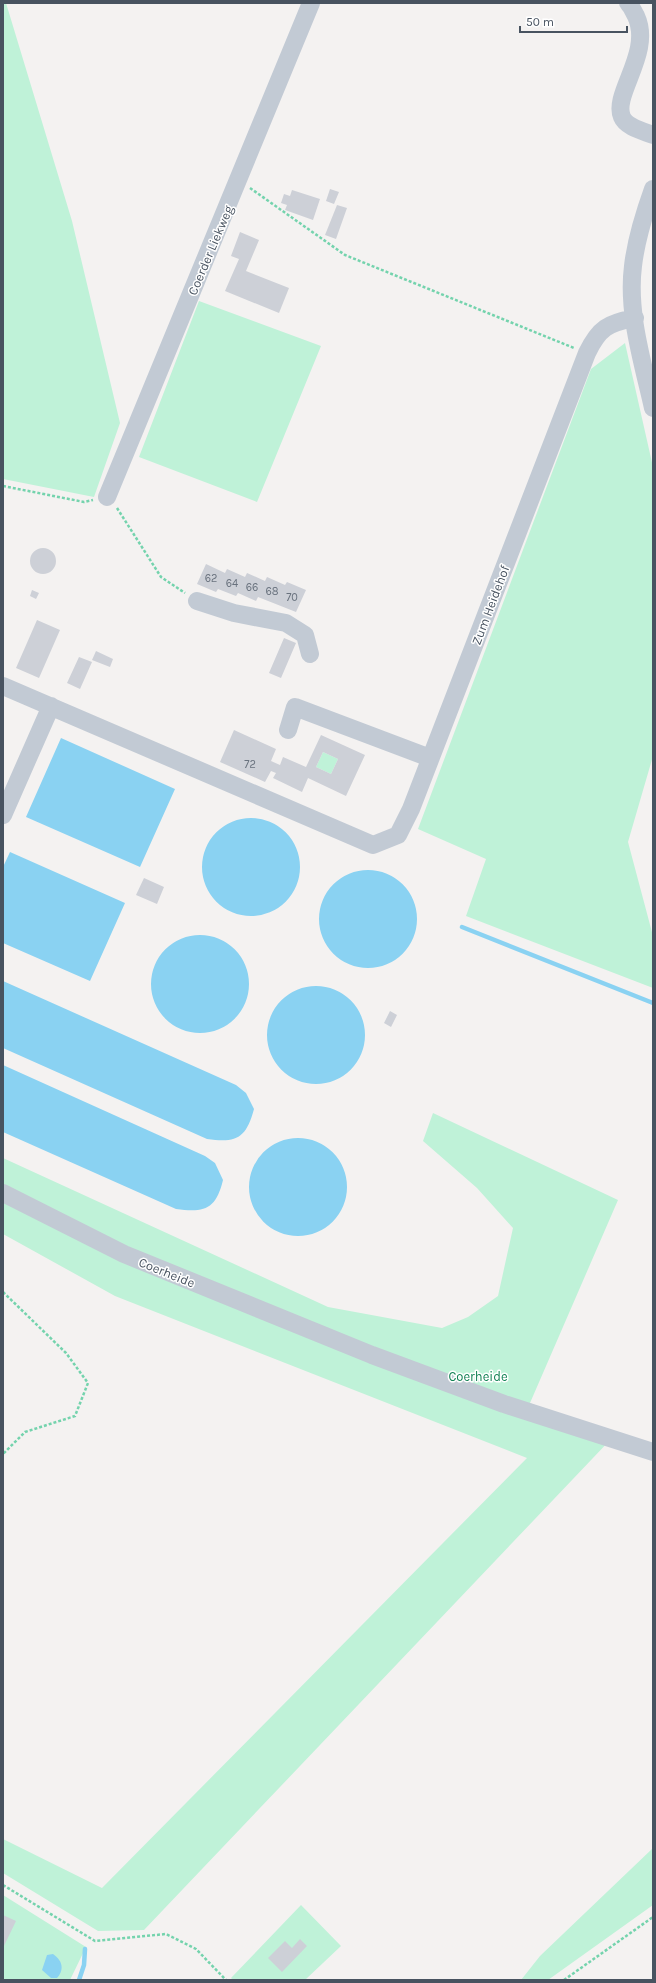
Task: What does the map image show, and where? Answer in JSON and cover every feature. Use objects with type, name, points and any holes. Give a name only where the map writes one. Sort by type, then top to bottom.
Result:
[{"type":"street","name":"Coerder Liekweg","points":[[107,497],[311,3]]},
{"type":"street","points":[[628,3],[632,6],[639,24],[640,40],[637,59],[620,107],[622,117],[627,124],[653,135]]},
{"type":"street","points":[[653,189],[638,238],[633,267],[635,318],[653,408]]},
{"type":"street","name":"Zum Heidehof","points":[[3,686],[373,845],[398,835],[411,809],[587,353],[599,332],[612,323],[635,318]]},
{"type":"street","points":[[197,601],[234,613],[286,623],[305,635],[310,654]]},
{"type":"street","points":[[3,815],[51,706]]},
{"type":"street","points":[[288,730],[295,707],[430,758]]},
{"type":"street","name":"Coerheide","points":[[3,1193],[124,1254],[372,1355],[504,1404],[653,1452]]},
{"type":"path","points":[[238,181],[345,255],[587,353]]},
{"type":"path","points":[[3,486],[84,502],[107,497],[120,510],[161,577],[197,601]]},
{"type":"path","points":[[3,1292],[66,1353],[88,1382],[75,1416],[25,1432],[3,1454]]},
{"type":"path","points":[[3,1885],[96,1941],[166,1934],[196,1949],[226,1980]]},
{"type":"path","points":[[564,1980],[653,1917]]},
{"type":"green space","points":[[3,3],[6,3],[72,221],[120,423],[94,497],[3,479]]},
{"type":"green space","points":[[199,301],[321,346],[257,502],[139,457]]},
{"type":"green space","points":[[625,343],[653,467],[653,756],[628,842],[653,936],[653,988],[466,916],[486,859],[418,829],[591,369]]},
{"type":"green space","points":[[323,752],[338,759],[331,774],[316,767]]},
{"type":"green space","name":"Coerheide","points":[[433,1113],[618,1200],[530,1403],[612,1438],[144,1930],[98,1931],[3,1873],[3,1839],[102,1888],[527,1458],[115,1296],[3,1234],[3,1158],[328,1307],[442,1328],[468,1317],[498,1296],[513,1228],[477,1188],[423,1141]]},
{"type":"green space","points":[[653,1848],[653,1905],[548,1980],[521,1980],[540,1956]]},
{"type":"green space","points":[[3,1895],[86,1947],[70,1980],[3,1980]]},
{"type":"green space","points":[[301,1905],[341,1946],[305,1980],[233,1980],[231,1978]]},
{"type":"water","points":[[61,738],[175,789],[140,867],[26,817]]},
{"type":"water","points":[[251,818],[270,821],[286,832],[297,848],[300,867],[297,886],[286,902],[270,913],[251,916],[232,913],[216,902],[205,886],[202,867],[205,848],[216,832],[232,821]]},
{"type":"water","points":[[10,852],[125,903],[90,981],[3,943],[3,867]]},
{"type":"water","points":[[368,870],[387,873],[403,884],[414,900],[417,919],[414,938],[403,954],[387,965],[368,968],[349,965],[333,954],[322,938],[319,919],[322,900],[333,884],[349,873]]},
{"type":"water","points":[[200,935],[219,938],[235,949],[246,965],[249,984],[246,1003],[235,1019],[219,1030],[200,1033],[181,1030],[165,1019],[154,1003],[151,984],[154,965],[165,949],[181,938]]},
{"type":"water","points":[[3,981],[236,1085],[246,1093],[254,1109],[247,1127],[243,1133],[233,1139],[207,1139],[3,1048]]},
{"type":"water","points":[[316,986],[335,989],[351,1000],[362,1016],[365,1035],[362,1054],[351,1070],[335,1081],[316,1084],[297,1081],[281,1070],[270,1054],[267,1035],[270,1016],[281,1000],[297,989]]},
{"type":"water","points":[[3,1065],[205,1156],[215,1163],[223,1180],[217,1197],[208,1207],[202,1209],[176,1209],[3,1132]]},
{"type":"water","points":[[298,1138],[317,1141],[333,1152],[344,1168],[347,1187],[344,1206],[333,1222],[317,1233],[298,1236],[279,1233],[263,1222],[252,1206],[249,1187],[252,1168],[263,1152],[279,1141]]},
{"type":"water","points":[[53,1954],[59,1959],[62,1968],[57,1978],[51,1978],[42,1970],[47,1955]]},
{"type":"building","points":[[330,189],[339,192],[334,204],[326,201]]},
{"type":"building","points":[[292,190],[320,199],[313,220],[285,210],[287,205],[281,203],[284,194],[290,196]]},
{"type":"building","points":[[337,205],[347,208],[336,239],[325,235]]},
{"type":"building","points":[[240,232],[259,240],[246,271],[289,288],[279,313],[225,291],[239,259],[231,256]]},
{"type":"building","points":[[43,548],[52,552],[56,561],[52,570],[43,574],[34,570],[30,561],[34,552]]},
{"type":"building","points":[[206,564],[225,573],[227,569],[245,577],[247,573],[265,581],[267,577],[285,585],[287,582],[306,590],[296,612],[258,597],[256,601],[238,593],[236,596],[218,589],[216,592],[197,584]]},
{"type":"building","points":[[32,590],[39,593],[36,599],[30,596]]},
{"type":"building","points":[[37,620],[60,630],[39,678],[16,668]]},
{"type":"building","points":[[284,638],[296,643],[281,678],[269,673]]},
{"type":"building","points":[[96,651],[113,659],[110,667],[92,660]]},
{"type":"building","points":[[79,657],[92,662],[80,689],[67,683]]},
{"type":"building","points":[[234,730],[276,749],[271,761],[280,765],[283,757],[306,767],[321,735],[365,755],[346,796],[308,778],[302,792],[273,778],[276,773],[271,771],[265,782],[220,762]],"holes":[[[323,752],[338,759],[331,774],[316,767]]]},
{"type":"building","points":[[144,878],[164,887],[157,904],[136,895]]},
{"type":"building","points":[[390,1011],[397,1015],[391,1027],[384,1023]]},
{"type":"building","points":[[3,1915],[16,1921],[3,1948]]},
{"type":"building","points":[[300,1939],[307,1946],[282,1972],[268,1958],[285,1941],[292,1948]]},
{"type":"waterway","points":[[462,927],[653,1003]]},
{"type":"waterway","points":[[79,1980],[84,1965],[85,1949]]}]
